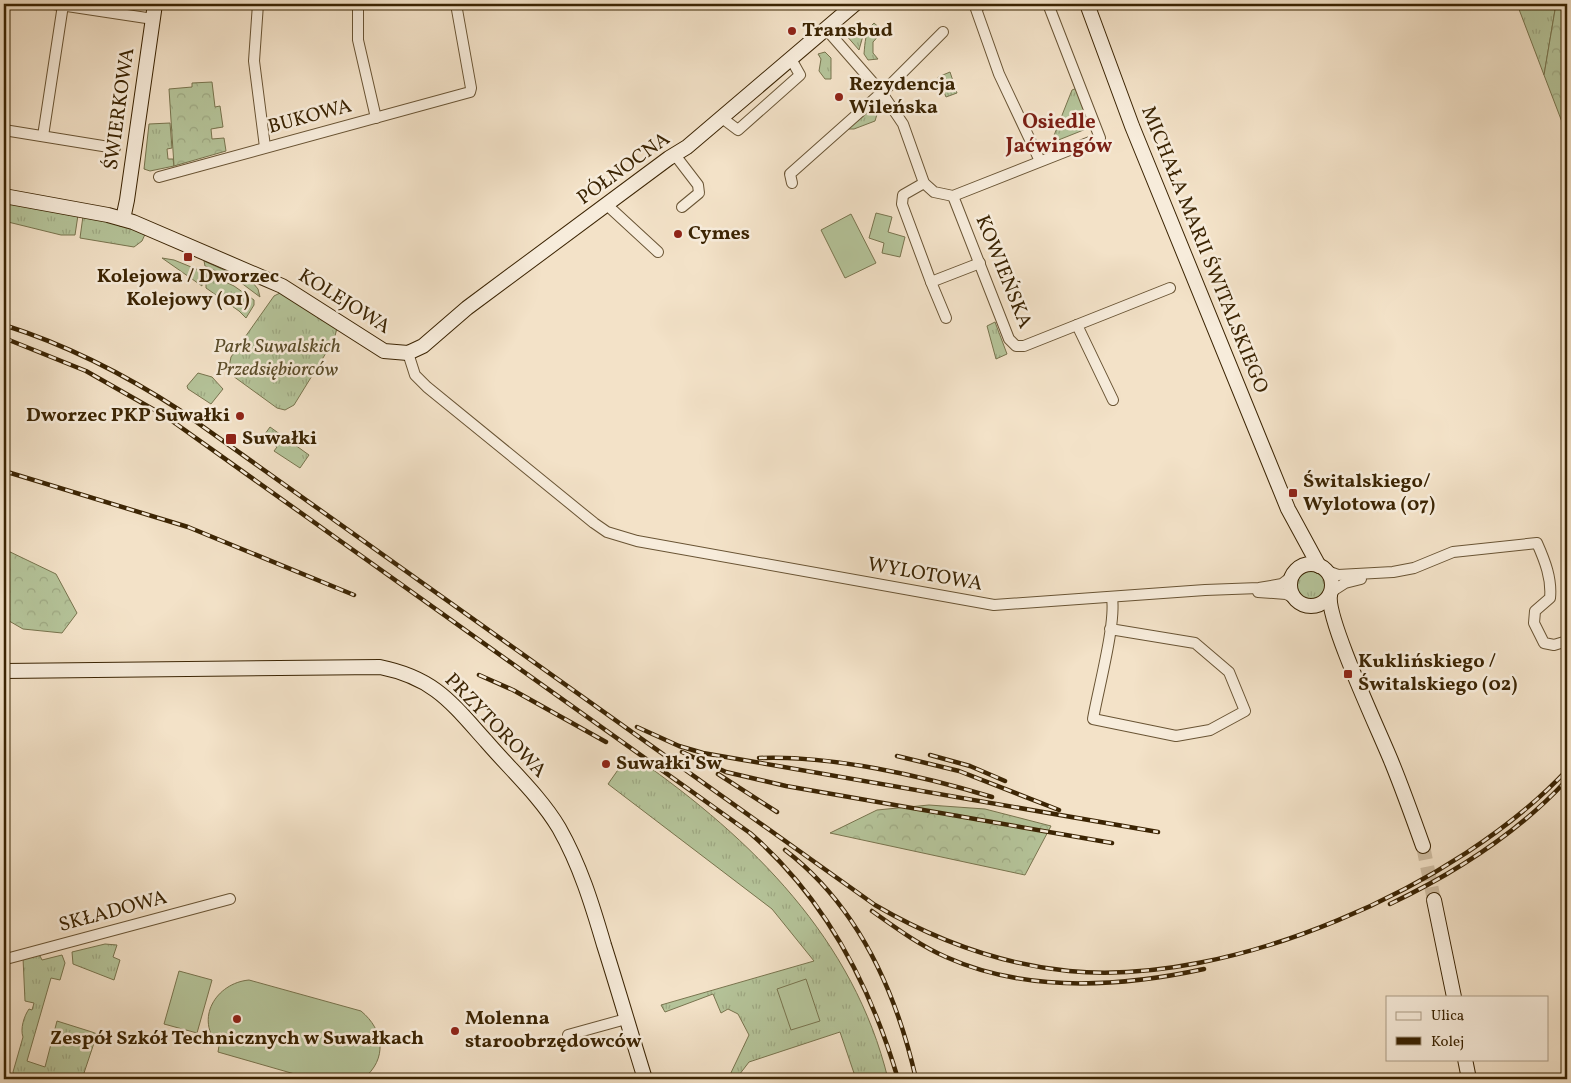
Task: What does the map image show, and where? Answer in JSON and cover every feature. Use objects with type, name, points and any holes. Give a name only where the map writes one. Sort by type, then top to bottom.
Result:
[{"type":"street","points":[[43,136],[58,4],[152,19]]},
{"type":"street","name":"ŚWIERKOWA","points":[[123,218],[154,4]]},
{"type":"street","points":[[258,4],[254,61],[265,147]]},
{"type":"street","points":[[358,4],[358,40],[376,118]]},
{"type":"street","name":"BUKOWA","points":[[159,178],[265,147],[470,92],[471,88],[456,4]]},
{"type":"street","name":"PÓŁNOCNA","points":[[408,353],[423,346],[467,308],[675,155],[722,118],[855,4]]},
{"type":"street","points":[[982,4],[976,9],[999,74],[1040,161]]},
{"type":"street","points":[[826,29],[882,93],[903,124],[924,183],[934,192],[953,196],[1100,138],[1048,4]]},
{"type":"street","name":"MICHAŁA MARII ŚWITALSKIEGO","points":[[1087,4],[1132,126],[1288,510],[1300,549],[1295,572]]},
{"type":"street","points":[[792,183],[790,174],[882,93],[943,32]]},
{"type":"street","points":[[4,130],[115,148]]},
{"type":"street","points":[[675,155],[698,185],[699,193],[682,206]]},
{"type":"street","points":[[924,183],[904,194],[902,204],[946,318]]},
{"type":"street","name":"KOLEJOWA","points":[[4,196],[123,218],[282,286],[384,351],[408,353],[411,368],[420,381],[607,532]]},
{"type":"street","name":"KOWIEŃSKA","points":[[953,196],[1009,339],[1016,346],[1024,346],[1170,288]]},
{"type":"street","points":[[607,205],[658,252]]},
{"type":"street","points":[[931,282],[980,263]]},
{"type":"street","points":[[1077,325],[1113,400]]},
{"type":"street","name":"MICHAŁA MARII ŚWITALSKIEGO","points":[[1288,510],[1323,568]]},
{"type":"street","name":"WYLOTOWA","points":[[607,532],[636,541],[994,606],[1205,590],[1242,589],[1282,584],[1295,572]]},
{"type":"street","points":[[1309,606],[1322,603],[1330,593],[1345,583],[1383,573],[1414,568],[1453,552],[1537,544],[1547,569],[1551,588],[1550,598],[1535,611],[1534,623],[1544,643],[1554,645],[1567,641]]},
{"type":"street","points":[[1343,646],[1319,612],[1294,598],[1290,588],[1295,572],[1309,564],[1338,575],[1383,573]]},
{"type":"street","points":[[1323,568],[1332,583],[1329,607],[1343,646],[1393,766],[1422,846]]},
{"type":"street","name":"WYLOTOWA","points":[[1242,589],[1286,594],[1294,598]]},
{"type":"street","points":[[1110,629],[1195,643],[1229,672],[1245,711],[1210,730],[1176,736],[1093,719],[1110,629],[1113,606],[1112,598]]},
{"type":"street","name":"PRZYTOROWA","points":[[4,672],[380,667],[404,672],[424,680],[442,693],[458,710],[533,794],[558,826],[578,865],[645,1079]]},
{"type":"street","name":"SKŁADOWA","points":[[6,959],[230,899]]},
{"type":"street","points":[[1434,900],[1454,996]]},
{"type":"street","points":[[568,1035],[626,1019]]},
{"type":"street","points":[[1465,1060],[1469,1079]]},
{"type":"green space","points":[[1517,4],[1556,4],[1544,75]]},
{"type":"green space","points":[[1556,4],[1567,4],[1567,135],[1544,75]]},
{"type":"green space","points":[[874,23],[883,31],[873,42],[873,53],[878,59],[868,60],[864,54],[865,41],[867,33]]},
{"type":"green space","points":[[848,27],[864,32],[859,50],[845,34]]},
{"type":"green space","points":[[825,52],[831,58],[831,79],[825,79],[819,71],[821,59],[818,54]]},
{"type":"green space","points":[[950,72],[957,93],[946,97],[938,77]]},
{"type":"green space","points":[[212,82],[215,107],[220,106],[223,127],[211,129],[212,139],[224,138],[226,151],[174,166],[169,89],[192,87],[192,83]]},
{"type":"green space","points":[[1077,88],[1091,127],[1051,143],[1072,90]]},
{"type":"green space","points":[[872,104],[878,111],[875,121],[854,129],[844,129]]},
{"type":"green space","points":[[170,123],[172,148],[167,149],[168,159],[173,159],[174,166],[150,171],[144,169],[149,124]]},
{"type":"green space","points":[[4,202],[78,215],[75,235],[61,235],[4,221]]},
{"type":"green space","points":[[876,213],[892,217],[888,232],[905,237],[900,257],[882,253],[884,243],[869,238]]},
{"type":"green space","points":[[851,214],[876,263],[845,278],[821,230]]},
{"type":"green space","points":[[83,216],[109,220],[146,232],[142,241],[134,247],[80,238]]},
{"type":"green space","points":[[162,258],[174,260],[201,271],[202,286]]},
{"type":"green space","points":[[204,261],[253,283],[258,289],[260,297],[240,282],[205,266]]},
{"type":"green space","points":[[206,273],[234,286],[254,300],[254,305],[246,318],[206,288]]},
{"type":"green space","name":"Park Suwalskich Przedsiębiorców","points":[[282,292],[337,328],[334,340],[294,405],[285,410],[277,408],[233,376],[229,367],[231,357],[274,296]]},
{"type":"green space","points":[[995,322],[1007,354],[996,359],[987,326]]},
{"type":"green space","points":[[198,373],[212,377],[223,389],[211,404],[188,389],[187,386]]},
{"type":"green space","points":[[270,427],[309,455],[300,468],[274,451],[277,447],[265,438],[260,441]]},
{"type":"green space","points":[[4,549],[56,574],[77,613],[62,633],[23,629],[4,618]]},
{"type":"green space","points":[[1312,570],[1323,574],[1327,585],[1323,596],[1312,600],[1301,596],[1297,585],[1301,574]]},
{"type":"green space","points":[[638,759],[720,823],[758,858],[793,896],[824,937],[851,981],[872,1028],[888,1079],[856,1079],[840,1032],[749,1062],[736,1079],[728,1079],[749,1035],[738,1014],[728,1009],[721,1013],[713,994],[665,1012],[661,1005],[814,961],[772,909],[608,784],[620,767]]},
{"type":"green space","points":[[929,805],[985,809],[1051,826],[1025,875],[830,833],[877,810]]},
{"type":"green space","points":[[105,944],[117,945],[113,957],[120,960],[114,980],[73,964],[72,952]]},
{"type":"green space","points":[[39,954],[42,960],[62,955],[65,963],[60,980],[51,978],[27,1061],[45,1067],[57,1021],[92,1032],[97,1034],[82,1079],[31,1079],[14,1075],[13,1072],[23,1037],[23,1023],[29,1009],[32,1010],[34,1003],[25,1001],[23,958]]},
{"type":"green space","points":[[179,971],[212,980],[197,1033],[164,1024]]},
{"type":"green space","points":[[806,979],[820,1021],[791,1030],[777,989]]},
{"type":"green space","points":[[249,980],[361,1011],[375,1027],[380,1045],[376,1063],[371,1071],[363,1079],[312,1079],[218,1052],[219,1046],[212,1036],[208,1025],[212,1004],[218,995],[227,988]]},
{"type":"tunnel","points":[[1423,846],[1434,900]]},
{"type":"railway","points":[[4,325],[51,342],[96,362],[139,385],[181,411],[875,905],[921,929],[968,949],[1043,968],[1069,971],[1132,972],[1199,963],[1269,945],[1338,920],[1404,889],[1466,853],[1521,813],[1567,770]]},
{"type":"railway","points":[[4,338],[86,371],[165,416],[750,833],[777,858],[801,886],[842,945],[874,1010],[898,1079]]},
{"type":"railway","points":[[4,471],[188,527],[354,595]]},
{"type":"railway","points":[[479,675],[513,690],[606,742]]},
{"type":"railway","points":[[637,727],[679,746],[703,753],[1158,832]]},
{"type":"railway","points":[[682,752],[726,772],[786,786],[1112,843]]},
{"type":"railway","points":[[930,755],[970,766],[1005,781]]},
{"type":"railway","points":[[897,756],[959,771],[1059,810]]},
{"type":"railway","points":[[759,758],[787,758],[846,763],[907,775],[992,797]]},
{"type":"railway","points":[[718,774],[777,812]]},
{"type":"railway","points":[[1390,904],[1437,880],[1483,851],[1525,819],[1564,783]]},
{"type":"railway","points":[[785,850],[811,872],[833,897],[853,924],[870,952],[897,1014],[908,1046],[916,1079]]},
{"type":"railway","points":[[872,911],[908,936],[946,957],[977,969],[1008,977],[1041,981],[1107,983],[1140,980],[1204,969]]},
{"type":"place","name":"Transbud","points":[[792,31]]},
{"type":"place","name":"Rezydencja Wileńska","points":[[839,97]]},
{"type":"place","name":"Cymes","points":[[678,234]]},
{"type":"place","name":"Kolejowa / Dworzec Kolejowy (01)","points":[[188,257]]},
{"type":"place","name":"Dworzec PKP Suwałki","points":[[240,416]]},
{"type":"place","name":"Suwałki","points":[[231,439]]},
{"type":"place","name":"Świtalskiego/ Wylotowa (07)","points":[[1293,493]]},
{"type":"place","name":"Kuklińskiego / Świtalskiego (02)","points":[[1348,674]]},
{"type":"place","name":"Suwałki Sw","points":[[606,764]]},
{"type":"place","name":"Zespół Szkół Technicznych w Suwałkach","points":[[237,1019]]},
{"type":"place","name":"Molenna staroobrzędowców","points":[[455,1031]]},
{"type":"district","name":"Osiedle Jaćwingów","points":[[1059,134]]}]
